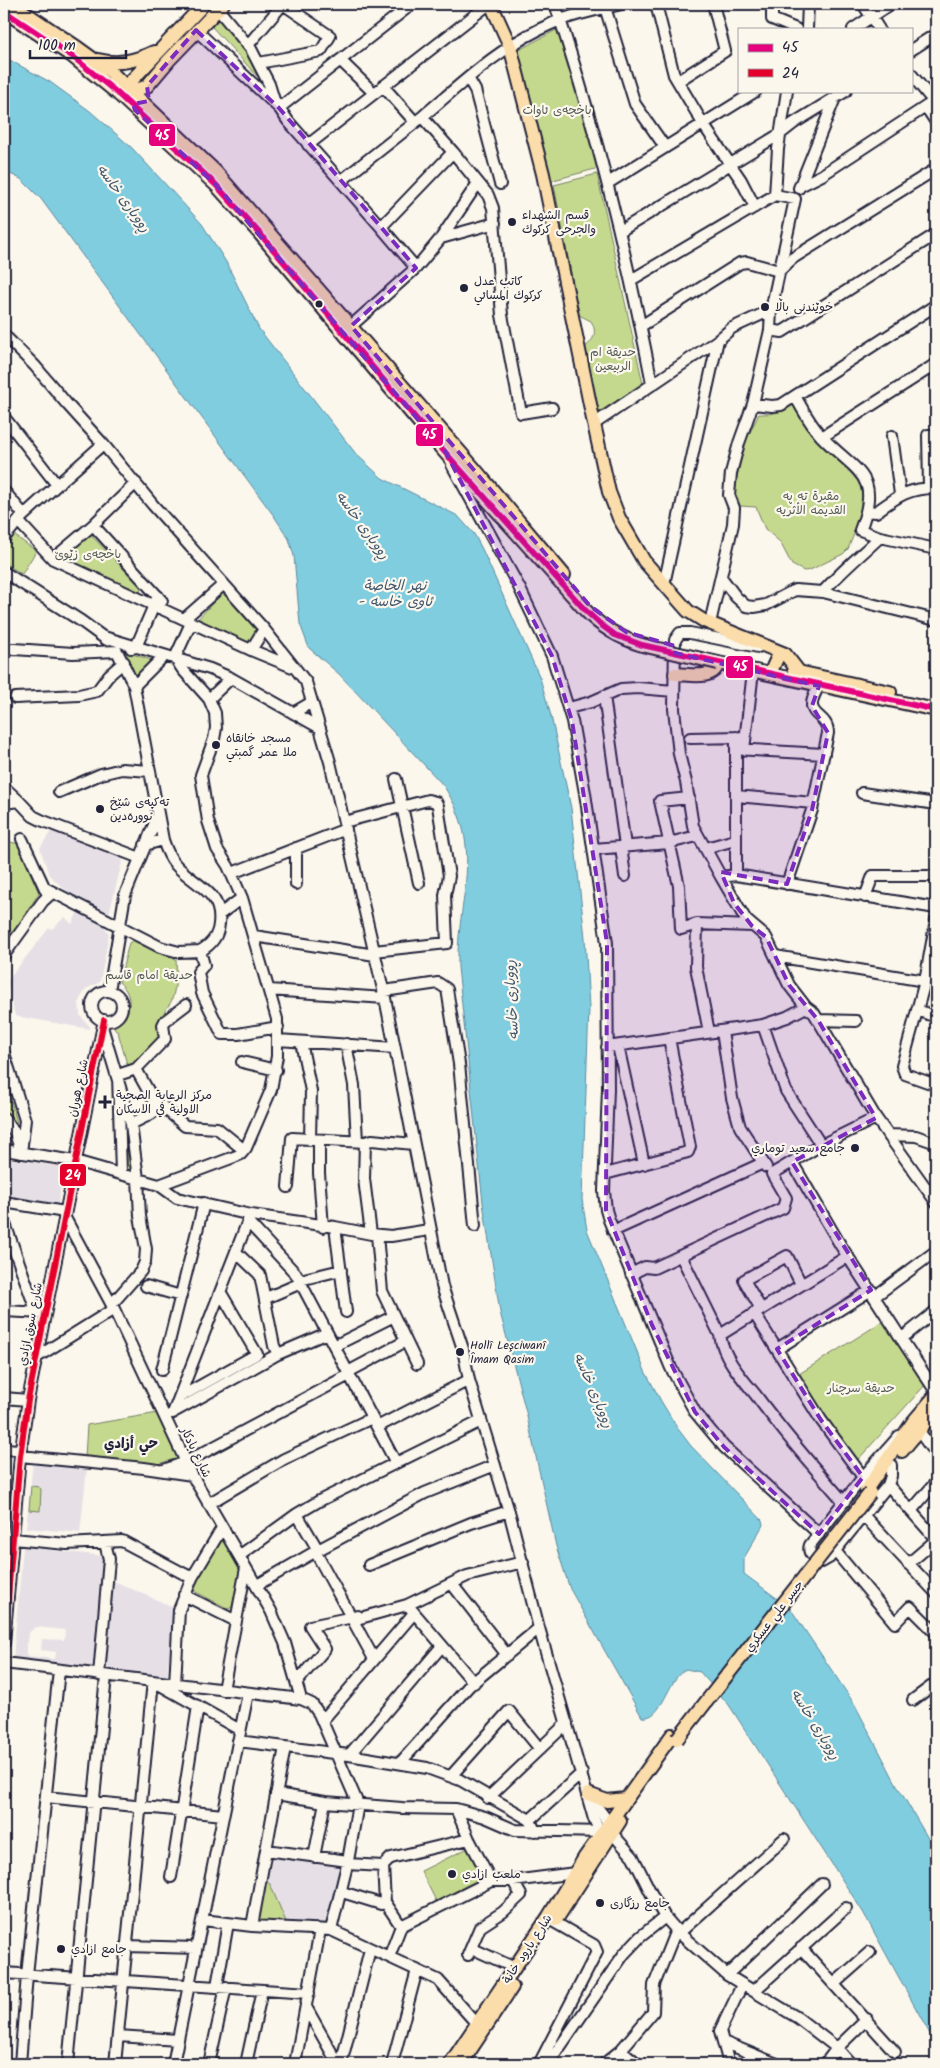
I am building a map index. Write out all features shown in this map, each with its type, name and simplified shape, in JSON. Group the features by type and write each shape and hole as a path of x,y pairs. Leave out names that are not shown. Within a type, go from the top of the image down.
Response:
{"main road":[{"path":"12,4 93,58 216,185 529,549 592,618 615,635 643,642 718,659 773,666 936,701"},
{"path":"490,4 510,46 543,174 609,492 619,518 637,551 688,611 717,630 782,653 799,672"},
{"path":"129,95 160,49 202,5"},
{"path":"129,95 147,86 220,6"},
{"path":"4,10 129,95 192,148 250,210 351,326 590,606 617,628 643,642"},
{"path":"178,31 192,35"},
{"path":"93,58 114,63 124,62 141,58 160,49"},
{"path":"147,86 150,101 179,129 192,148"},
{"path":"773,666 782,653"},
{"path":"675,674 708,674 715,670 718,659"},
{"path":"718,659 752,671 936,710"},
{"path":"868,1491 891,1465 936,1394"},
{"path":"868,1491 912,1432 936,1410"},
{"name":"جسر علي عسكري","path":"674,1737 868,1491"},
{"path":"607,1833 626,1800 674,1737"},
{"path":"607,1833 674,1737"},
{"path":"589,1795 607,1801 626,1800"},
{"name":"شارع بارود خانة","path":"461,2064 554,1922 589,1860 607,1833"},
{"name":"شارع بارود خانة","path":"450,2064 575,1873 589,1860"}],"street":[{"path":"248,45 283,4 330,36 321,51"},
{"path":"308,145 490,4"},
{"path":"555,4 608,182 631,280 652,383"},
{"path":"342,181 510,46 530,34 561,21 605,6 621,4"},
{"path":"656,4 674,75 755,207"},
{"path":"678,82 726,52 713,4"},
{"path":"772,4 772,19 794,28"},
{"path":"807,28 808,4"},
{"path":"863,4 878,28"},
{"path":"854,28 891,4"},
{"path":"279,108 408,5"},
{"path":"220,6 259,63 279,108"},
{"path":"605,6 635,104 665,147"},
{"path":"912,49 936,34"},
{"path":"192,35 279,108 308,145 342,181 416,268"},
{"path":"259,63 321,51 374,93"},
{"path":"912,75 932,103 936,122"},
{"path":"468,78 475,90 500,184"},
{"path":"383,86 453,152 490,201 495,224 502,315 521,413 552,408"},
{"path":"608,182 754,92"},
{"path":"775,195 780,134 787,92"},
{"path":"620,231 780,134 794,123 844,92"},
{"path":"835,98 795,199 771,310 770,330 753,404 739,444 732,473 729,495 734,516 716,599 717,630 678,635 675,642 674,709 676,743 689,798 693,826 734,902 752,926 766,938 789,986 818,1020 876,1118 936,1202"},
{"path":"800,186 822,175 932,103"},
{"path":"382,227 453,152"},
{"path":"780,271 793,258 936,169"},
{"path":"351,326 416,268 441,238 478,183"},
{"path":"631,280 775,195 795,199"},
{"path":"441,238 495,224"},
{"path":"770,330 782,332 934,239"},
{"path":"641,326 740,263 747,262 780,271"},
{"path":"753,404 781,405 936,305"},
{"path":"594,424 718,340 732,328 771,310"},
{"path":"4,335 35,366 104,444 153,506 264,629 306,682 345,825 384,995 429,1230 442,1286 463,1349 469,1380 509,1511 539,1628 589,1795 594,1820 638,1864 665,1916 678,1932 728,1975 782,2007 837,2048 851,2064"},
{"path":"664,584 718,340"},
{"path":"822,437 936,364"},
{"path":"795,396 822,437 865,477 869,490 868,511 860,530 880,537 936,549"},
{"path":"4,417 57,484"},
{"path":"868,511 876,512 900,494 933,488 928,435 936,435"},
{"path":"892,436 900,494"},
{"path":"4,538 21,518 57,484 104,444"},
{"path":"445,451 519,587 552,656 569,708 585,793 608,943 612,1046 608,1089 605,1174 606,1210 613,1231 671,1368 698,1416 724,1447 819,1534"},
{"path":"53,558 93,525 136,483"},
{"path":"4,491 21,518 53,558 156,600 183,619 297,669"},
{"path":"93,525 156,600"},
{"path":"823,592 833,580 880,537"},
{"path":"4,572 104,637 124,662 134,686 166,850 174,862 214,898 219,906 220,914 217,936 200,951 189,952 166,949 49,892 22,839"},
{"path":"721,577 735,596 746,606 766,605 795,590 823,592 936,620"},
{"path":"159,1185 234,1157 244,1150 269,1095 276,1070 278,1027 269,990 242,898 232,874 217,848 210,829 201,779 202,768 213,743 216,728 214,713 209,699 183,670 175,658 183,619 224,584"},
{"path":"716,599 726,593 735,596"},
{"path":"136,647 156,600"},
{"path":"250,650 264,629"},
{"path":"104,637 175,658 231,678 320,728"},
{"path":"4,650 72,653 117,651 136,647"},
{"path":"134,686 164,656"},
{"path":"15,698 79,695 97,691 109,675 124,662"},
{"path":"736,875 736,796 741,737 752,671"},
{"path":"209,699 231,678"},
{"path":"787,884 813,803 824,754 828,729 815,713 812,703 819,686"},
{"path":"569,708 629,688 674,691"},
{"path":"604,696 625,876"},
{"path":"293,713 312,702"},
{"path":"690,738 741,737"},
{"path":"740,750 824,754"},
{"path":"59,792 101,774 122,769 150,771"},
{"path":"396,779 419,883"},
{"path":"4,786 33,816 140,858"},
{"path":"862,793 936,804"},
{"path":"736,796 813,803"},
{"path":"689,798 660,801 679,886 681,929 697,924 752,926"},
{"path":"232,874 296,848 345,825 403,805 432,800 438,806 449,876 444,895 447,943 374,953 254,936"},
{"path":"4,803 18,801"},
{"path":"109,991 125,895 158,814"},
{"path":"594,849 669,843 697,836"},
{"path":"146,845 163,840"},
{"path":"706,848 735,840"},
{"path":"296,848 296,884"},
{"path":"721,877 736,875 936,908"},
{"path":"865,897 872,876 936,876"},
{"path":"4,955 49,892"},
{"path":"220,914 242,898"},
{"path":"936,920 932,957 902,1066 905,1074 936,1085"},
{"path":"697,924 696,968 709,1032"},
{"path":"200,951 204,965 198,972 202,993 222,1034 238,1034 278,1027"},
{"path":"775,956 925,981"},
{"path":"269,990 384,995 438,983 447,989 459,1064 475,1226"},
{"path":"37,1357 113,1307 139,1274 146,1258 131,1124 104,1024 94,1013 93,1001 98,994 109,991 119,997 121,1009 114,1018 104,1024"},
{"path":"118,1075 136,1069 165,1038 163,1025 165,1021 186,1005"},
{"path":"612,1046 763,1025 787,1017 806,1007"},
{"path":"917,1010 936,1017"},
{"path":"818,1020 856,1021"},
{"name":"شارع هوران","path":"75,1161 104,1024"},
{"path":"763,1025 786,1091 821,1145"},
{"path":"631,1274 645,1267 654,1268 784,1208 786,1198 740,1127 732,1098 722,1031"},
{"path":"605,1174 688,1152 690,1147 669,1038"},
{"path":"278,1040 395,1048"},
{"path":"302,1042 311,1091 323,1227"},
{"path":"346,1044 354,1086 364,1179 382,1290 417,1364"},
{"path":"612,1046 644,1164"},
{"path":"4,1053 25,1120 21,1153"},
{"path":"242,1062 276,1070"},
{"path":"136,1069 160,1108 185,1126 219,1130 244,1150"},
{"path":"118,1075 121,1173"},
{"path":"131,1124 160,1108"},
{"path":"4,1118 15,1133 21,1153"},
{"path":"772,1174 821,1145 876,1118"},
{"path":"889,1135 916,1136 936,1143"},
{"path":"288,1187 292,1138 372,1140 413,1144"},
{"path":"4,1150 75,1161 121,1173 159,1185 174,1196 249,1218 335,1227 374,1235 391,1236 429,1230"},
{"name":"شارع سوق ازادي","path":"4,1643 8,1550 13,1540 28,1400 37,1357 41,1313 75,1161"},
{"path":"792,1162 848,1256 936,1394"},
{"path":"613,1231 763,1163"},
{"path":"4,1202 64,1214"},
{"path":"162,1370 204,1204"},
{"name":"شارع بادكار","path":"64,1214 169,1415 192,1475 257,1585 280,1632 301,1699"},
{"path":"169,1415 180,1397 249,1218"},
{"path":"249,1218 290,1266 300,1281 396,1463"},
{"path":"4,1221 41,1313 4,1311"},
{"path":"335,1227 346,1312"},
{"path":"777,1349 872,1294 936,1251"},
{"path":"236,1252 260,1275 276,1350"},
{"path":"681,1256 720,1335 722,1346 739,1374 792,1442 844,1502"},
{"path":"801,1284 787,1256 744,1280 777,1349 821,1420 863,1477"},
{"path":"720,1335 848,1256"},
{"path":"266,1298 300,1281 341,1270"},
{"path":"146,1286 181,1296"},
{"path":"221,1293 257,1354"},
{"path":"901,1339 936,1311"},
{"path":"334,1346 394,1316"},
{"path":"180,1397 257,1354 276,1350 327,1333"},
{"path":"164,1470 186,1462 348,1374 406,1340"},
{"path":"169,1415 276,1350"},
{"path":"208,1504 284,1459 375,1423 469,1380"},
{"path":"4,1398 28,1400"},
{"path":"239,1556 297,1514 319,1501 482,1421"},
{"path":"891,1465 891,1476 888,1486 835,1552 825,1561 819,1561 810,1554 810,1545 894,1439 912,1432 936,1455"},
{"path":"4,1449 21,1453 192,1475"},
{"path":"257,1585 425,1493 495,1465"},
{"path":"911,1511 936,1482"},
{"path":"888,1486 936,1540 908,1564"},
{"path":"369,1565 471,1522 509,1511"},
{"path":"297,1514 374,1659"},
{"path":"864,1516 936,1593"},
{"path":"175,1684 179,1610 192,1578 222,1528"},
{"path":"13,1540 67,1544 122,1541 192,1578"},
{"path":"68,2064 93,1802 109,1559 105,1543"},
{"path":"835,1552 895,1623 910,1607 936,1633"},
{"path":"297,1682 325,1649 310,1626 410,1609 468,1576 523,1562"},
{"path":"223,1690 246,1568"},
{"path":"452,1584 507,1655"},
{"path":"184,1594 236,1621"},
{"path":"410,1609 474,1683"},
{"path":"322,1721 374,1659 410,1609"},
{"path":"400,1763 469,1686 539,1628"},
{"path":"349,1755 442,1646"},
{"path":"4,1663 301,1699 312,1704 318,1711 358,1804 342,1892 331,1930"},
{"path":"20,2064 27,1974 58,1670"},
{"path":"153,1681 240,1730"},
{"path":"115,2064 153,1681"},
{"path":"913,1700 936,1683"},
{"path":"173,2064 248,1693"},
{"path":"171,1877 198,1706"},
{"path":"450,1776 509,1711 540,1749"},
{"path":"488,1798 567,1723"},
{"path":"238,1741 349,1755 427,1768 450,1776 530,1820 534,1831"},
{"path":"252,1926 285,1747"},
{"path":"530,1820 582,1773"},
{"path":"276,1794 325,1802 402,1808 456,1809 477,1814 515,1830 607,1833"},
{"path":"46,1797 223,1815"},
{"path":"314,1857 325,1802"},
{"path":"456,1809 490,1881"},
{"path":"401,1926 384,1902 383,1866 391,1858 469,1839"},
{"path":"604,2064 621,2050 653,2012 654,1985 678,1932 784,1839"},
{"path":"266,1850 383,1866"},
{"path":"389,1957 401,1926 490,1881 513,1881 575,1873"},
{"path":"513,1881 521,1895 503,1912 480,1926 470,1951 514,1968"},
{"path":"728,1975 822,1884"},
{"path":"342,1892 381,1904 384,1902"},
{"path":"754,1991 846,1908"},
{"path":"539,2063 553,2057 628,1948 665,1916"},
{"path":"203,1920 252,1926 331,1930 438,1980 477,2024"},
{"path":"539,2063 596,1952 594,1945 554,1922"},
{"path":"209,2064 221,1987 228,1923"},
{"path":"295,2064 320,1930"},
{"path":"127,1946 196,1948"},
{"path":"801,1948 896,2052"},
{"path":"340,2064 370,1949"},
{"path":"835,1984 870,1952"},
{"path":"392,2064 417,1970"},
{"path":"4,1973 309,1992"},
{"path":"729,2064 720,2031 742,1985"},
{"path":"246,2064 262,1990"},
{"path":"306,2007 340,2064"},
{"path":"825,2064 837,2048 867,2019"},
{"path":"118,2036 178,2040"},
{"path":"723,2042 777,2064"},
{"path":"621,2050 638,2064"}],"highlighted area":[{"path":"196,30 279,108 416,268 351,326 590,606 626,632 675,646 675,653 819,686 812,706 828,733 812,810 787,884 721,872 734,903 752,926 766,937 789,985 818,1020 876,1118 792,1162 871,1290 777,1349 821,1420 863,1477 819,1534 724,1447 695,1412 652,1325 606,1210 607,943 572,721 552,656 445,451 216,185 135,110 133,104 149,101 147,86"}],"shaded area":[{"path":"53,828 124,854 109,914 71,895 49,875 40,848"},
{"path":"79,910 103,924 109,934 100,982 86,989 79,1001 80,1015 90,1029 15,1016 7,981 49,928 52,929 65,917 72,924"},
{"path":"10,1159 65,1167 57,1208 4,1198"},
{"path":"33,1462 87,1468 80,1533 26,1528"},
{"path":"23,1547 104,1556 94,1667 13,1659","holes":["35,1627 65,1630 64,1640 42,1639 41,1650 56,1652 55,1659 26,1654 28,1634"]},
{"path":"114,1581 175,1608 167,1677 106,1669"},
{"path":"269,1855 343,1866 331,1928 257,1922"}],"green space":[{"path":"219,19 247,53 258,77 212,27"},
{"name":"باخچەی ئاوات","path":"560,28 599,168 550,181 515,52"},
{"name":"حديقة ام الربيعين","path":"597,174 643,384 599,412 585,347 593,338 594,328 591,321 579,315 554,185"},
{"name":"مقبرة ته په القديمه الأثريه","path":"793,405 822,445 861,483 863,492 863,508 848,549 843,554 804,571 792,565 780,542 765,529 756,507 740,506 733,494 745,442 759,414 769,414 785,410"},
{"name":"باخچەی زێوێ","path":"88,532 141,587 140,594 64,560 65,554"},
{"path":"14,535 36,551 22,574 4,563 4,547"},
{"path":"223,592 257,631 250,644 196,621"},
{"path":"126,652 152,660 135,676"},
{"path":"4,840 18,844 39,893 4,947"},
{"name":"حديقة امام قاسم","path":"134,939 176,960 176,982 172,1001 164,1012 166,1025 151,1057 130,1066 127,1064 118,1032 114,1026 128,1012 129,999 124,987 119,982 129,943"},
{"path":"4,1078 17,1122 4,1128"},
{"path":"121,1097 129,1131 133,1172 124,1169"},
{"name":"حديقة سرچنار","path":"885,1320 926,1384 855,1463 799,1374"},
{"path":"158,1413 178,1458 158,1464 85,1457 87,1425"},
{"path":"31,1486 41,1489 40,1511 29,1510"},
{"path":"219,1537 223,1537 242,1565 232,1607 229,1609 192,1590 192,1583"},
{"name":"ملعب ازادي","path":"468,1848 482,1878 436,1901 421,1871"},
{"path":"265,1880 270,1884 287,1924 257,1922"}],"water":[{"name":"نهر الخاصة - ئاوی خاسە","path":"4,57 50,82 90,111 132,148 202,224 226,262 259,329 356,454 382,478 458,516 474,534 482,549 540,678 551,716 571,808 585,938 589,1008 582,1199 587,1230 645,1371 661,1401 691,1446 762,1520 763,1525 744,1558 744,1574 790,1608 855,1705 899,1789 936,1852 936,2045 863,1912 729,1705 700,1672 686,1669 674,1680 655,1712 649,1716 642,1717 570,1589 556,1546 526,1412 500,1312 483,1203 458,967 467,853 464,831 456,809 443,785 339,674 309,648 300,624 294,556 289,539 41,199 21,179 4,171"}],"transit line":[{"name":"45","path":"4,11 72,56 116,92 216,185 261,235 434,440 586,611 600,624 615,635 642,645 936,710"},
{"name":"24","path":"4,1643 20,1456 28,1400 104,1020"}],"place":[{"name":"قسم الشهداء والجرحى كركوك","path":"512,222"},
{"name":"كاتب عدل كركوك المسائي","path":"464,288"},
{"name":"خوێندنی باڵا","path":"765,307"},
{"name":"مسجد خانقاه ملا عمر گمبتي","path":"216,745"},
{"name":"تەکیەی شێخ نوورەدین","path":"100,809"},
{"name":"مركز الرعاية الصحية الاولية في الاسكان","path":"105,1102"},
{"name":"جامع سعيد توماري","path":"855,1148"},
{"name":"Hollî Leşciwanî Îmam Qasim","path":"460,1352"},
{"name":"ملعب ازادي","path":"452,1874"},
{"name":"جامع رزگاری","path":"600,1903"},
{"name":"جامع ازادي","path":"61,1949"}],"district":[{"name":"حي أزادي","path":"131,1443"}],"water label":[{"name":"ڕووباری خاسە","path":"124,198"},
{"name":"ڕووباری خاسە","path":"363,525"},
{"name":"ڕووباری خاسە","path":"511,1000"},
{"name":"ڕووباری خاسە","path":"594,1390"},
{"name":"ڕووباری خاسە","path":"816,1724"}]}
